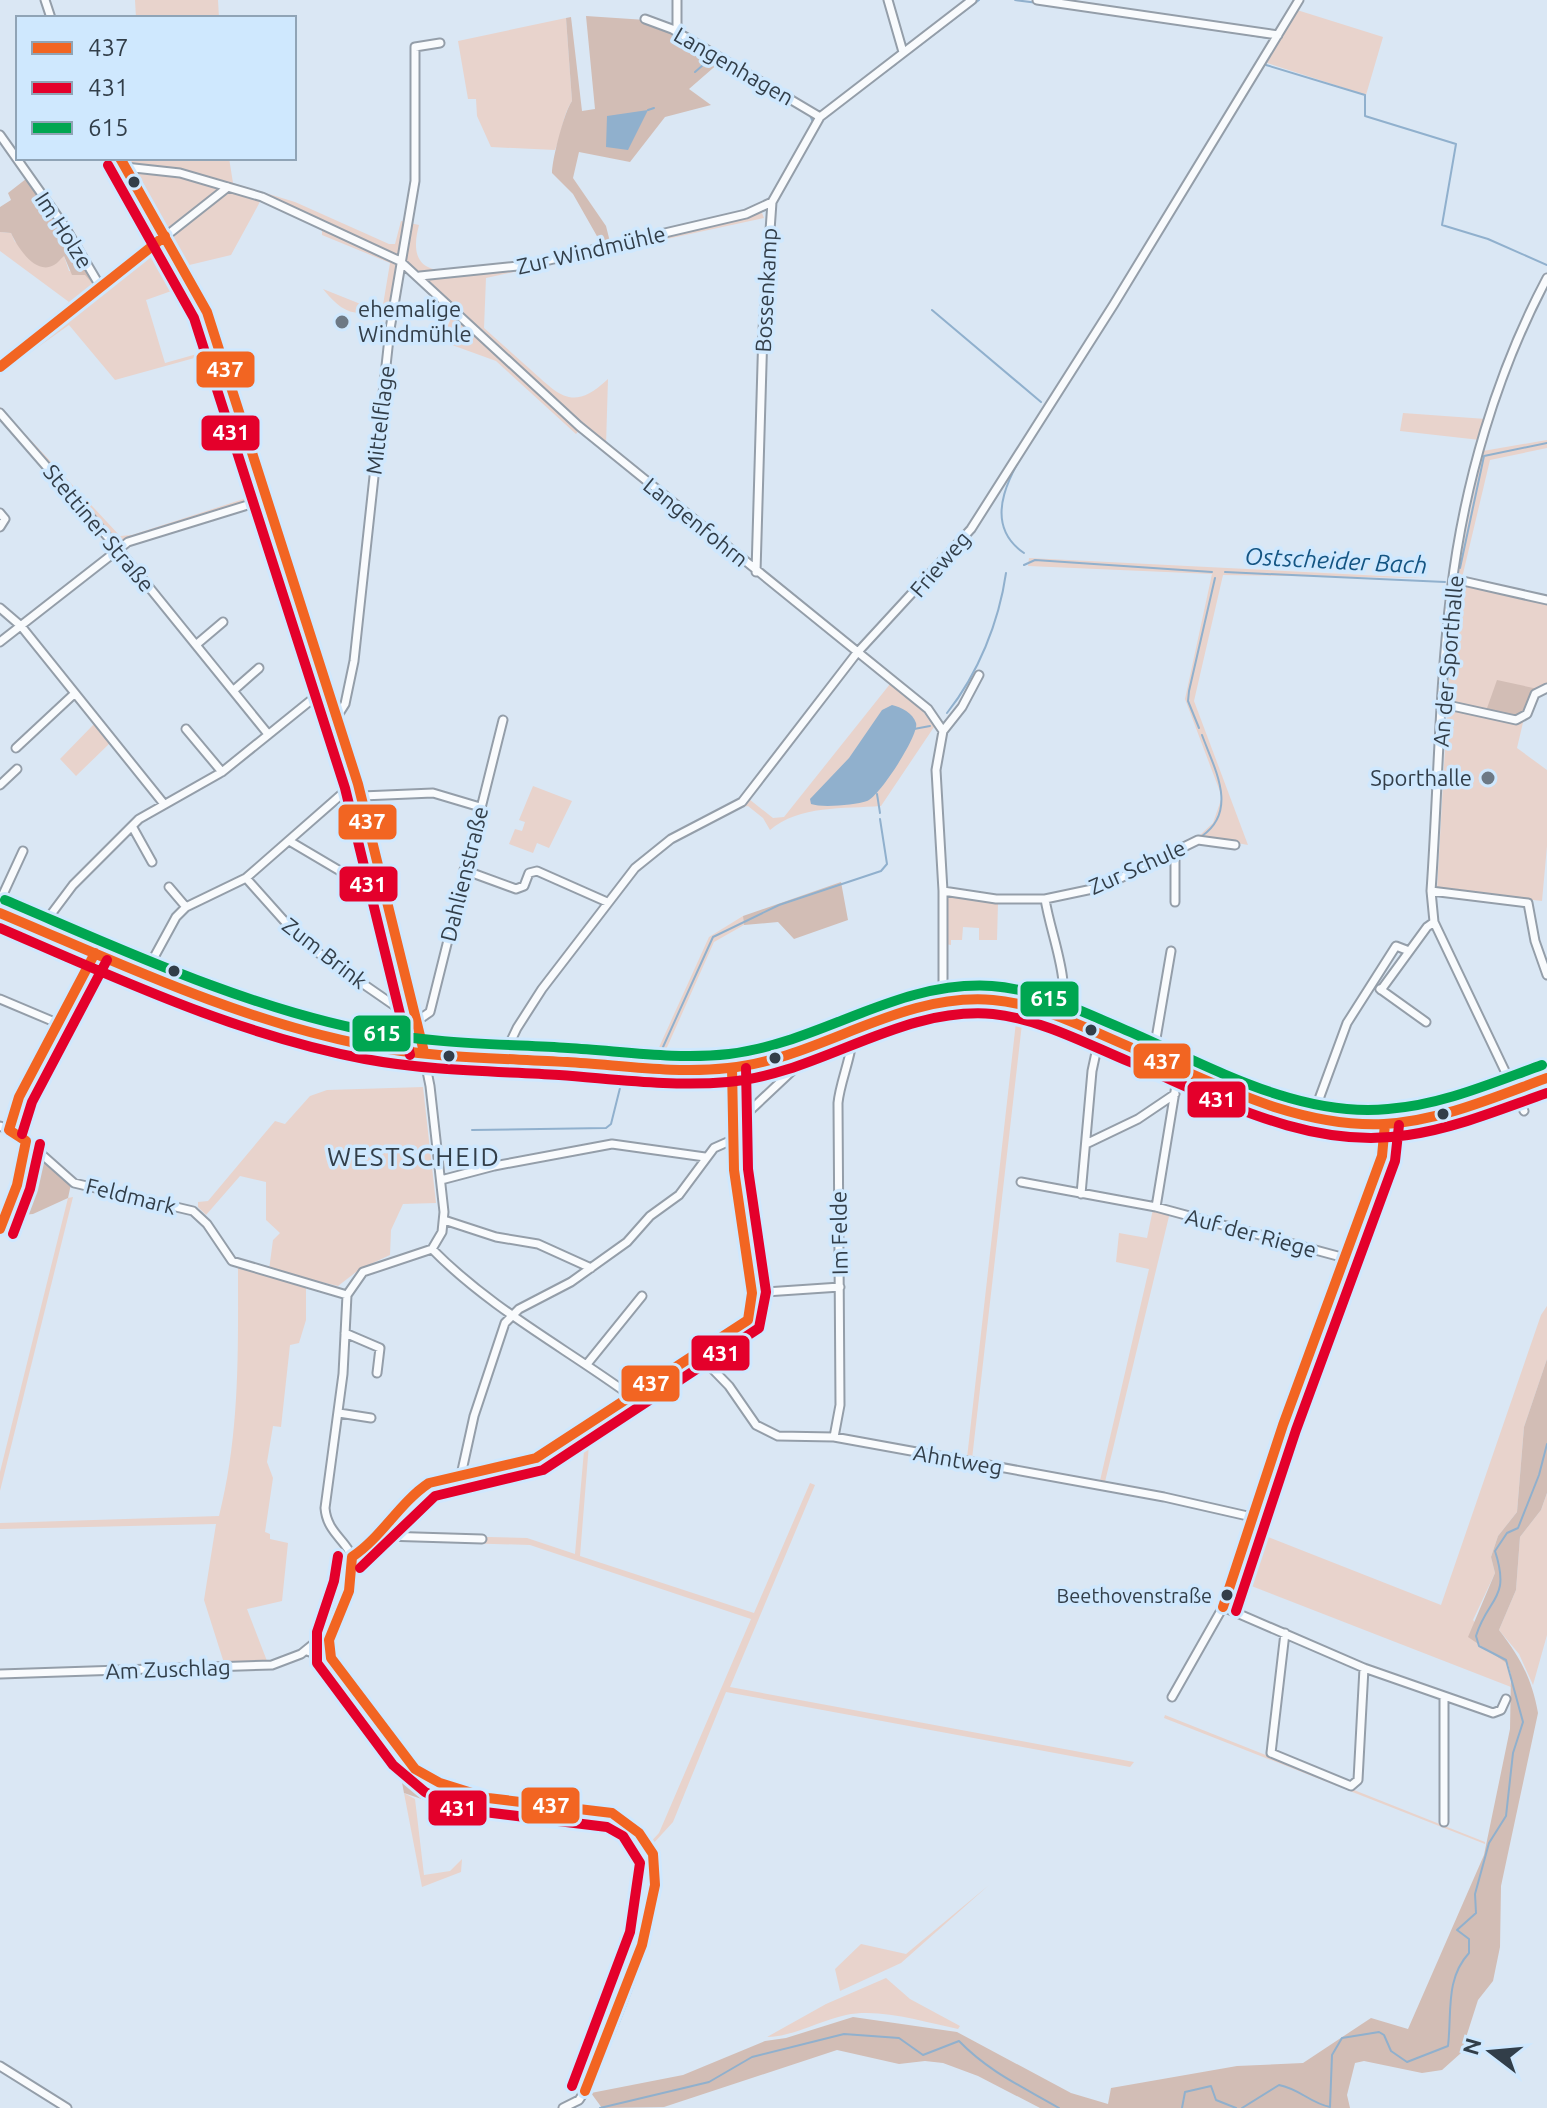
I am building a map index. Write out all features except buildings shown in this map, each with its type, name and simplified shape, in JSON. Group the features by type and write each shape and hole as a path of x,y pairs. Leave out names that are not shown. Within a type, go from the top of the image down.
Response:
{"main road":[{"path":"0,913 146,972 329,1036 376,1047 667,1068 732,1068 795,1054 904,1010 943,1000 1009,1003 1100,1034 1312,1118 1353,1124 1385,1124 1440,1114 1547,1078"}],"street":[{"path":"677,0 677,33"},
{"path":"888,0 903,52"},
{"name":"Bossenkamp","path":"756,572 772,202 820,117 972,0"},
{"path":"1037,0 1278,35"},
{"name":"Frieweg","path":"508,1058 508,1047 517,1028 607,902 647,856 742,802 856,654 918,591 992,500 1299,0"},
{"name":"Langenhagen","path":"645,19 677,33 820,117"},
{"name":"Mittelflage","path":"335,720 345,704 354,661 400,261 415,181 415,47 440,43"},
{"name":"Im Holze","path":"0,135 16,158"},
{"name":"Im Holze","path":"18,160 65,227 100,286"},
{"path":"121,160 201,298 326,693 362,796 424,1052 444,1220 439,1240 432,1249 363,1272 347,1295 339,1413 326,1520 352,1557"},
{"name":"Langenfohrn","path":"125,167 156,169 262,197 400,261 579,426 856,654 928,709 943,731"},
{"path":"0,367 228,187"},
{"name":"Zur Windmühle","path":"419,276 528,265 760,209 772,202"},
{"path":"760,209 769,217"},
{"name":"An der Sporthalle","path":"1524,1111 1434,922 1431,891 1454,579 1486,424 1516,337 1547,278"},
{"name":"Stettiner Straße","path":"0,413 119,550 268,734"},
{"path":"0,642 128,542 267,499"},
{"path":"0,513 5,519 0,527"},
{"path":"1454,579 1547,600"},
{"path":"0,608 21,626 164,804"},
{"path":"197,644 223,622"},
{"path":"234,690 259,668"},
{"path":"943,1000 943,891 936,770 943,731 962,707 979,675"},
{"path":"1443,704 1516,720 1527,714 1535,694 1547,688"},
{"path":"43,931 49,917 73,885 132,826 164,804 222,772 268,734 326,693"},
{"path":"16,748 74,694"},
{"name":"Dahlienstraße","path":"416,1017 430,1012 503,720"},
{"path":"186,729 222,772"},
{"path":"0,785 17,769"},
{"path":"146,972 168,930 186,907 246,878 291,842 351,786 358,784"},
{"path":"362,796 433,793 480,807"},
{"path":"132,826 152,862"},
{"name":"Zur Schule","path":"943,891 996,899 1045,899 1102,887 1175,850 1207,839 1235,845"},
{"path":"291,842 379,894 386,894"},
{"path":"1175,850 1175,902"},
{"path":"0,901 23,851"},
{"path":"464,870 516,889 524,886 529,873 537,871 607,902"},
{"name":"Zum Brink","path":"246,878 298,938 395,1006 416,1017"},
{"path":"169,887 186,907"},
{"path":"1431,891 1528,903 1535,941 1547,975"},
{"path":"1045,899 1062,982 1064,1005 1060,1019"},
{"path":"1381,990 1434,922"},
{"path":"1312,1118 1347,1023 1396,946 1409,951"},
{"path":"1153,1056 1171,951"},
{"path":"9,1130 19,1097 95,953"},
{"path":"1371,983 1426,1022"},
{"path":"0,999 57,1023"},
{"name":"Im Felde","path":"834,1437 840,1405 838,1103 840,1078 853,1047 851,1032"},
{"path":"1081,1194 1088,1143 1085,1136 1100,1034"},
{"path":"732,1121 741,1119 792,1071 795,1054"},
{"name":"Auf der Riege","path":"1156,1207 1179,1067"},
{"path":"563,2108 579,2100 619,2010 644,1936 655,1860 633,1826 604,1811 465,1796 433,1781 403,1755 330,1659 328,1637 347,1595 352,1557 380,1533 417,1491 429,1483 536,1458 748,1320 752,1293 743,1246 732,1140 732,1068"},
{"path":"1088,1143 1138,1119 1175,1094"},
{"path":"1172,1697 1223,1607 1252,1517 1382,1156 1385,1124"},
{"name":"Feldmark","path":"0,1126 26,1141 74,1183 193,1211 207,1224 232,1261 347,1295"},
{"path":"461,1475 486,1375 505,1323 627,1242 650,1216 679,1195 705,1157 722,1143 732,1140"},
{"path":"0,1229 17,1185 26,1141"},
{"path":"441,1180 494,1166 612,1144 705,1157"},
{"name":"Auf der Riege","path":"1021,1182 1156,1207 1345,1258"},
{"path":"444,1220 496,1237 538,1244 591,1268"},
{"path":"432,1249 462,1280 511,1317 587,1364 631,1396"},
{"path":"752,1293 840,1287"},
{"path":"587,1364 642,1296"},
{"path":"345,1333 380,1348 377,1373"},
{"name":"Ahntweg","path":"697,1353 729,1386 756,1425 767,1432 792,1438 834,1437 1164,1497 1252,1517"},
{"path":"339,1413 371,1418"},
{"path":"380,1533 384,1536 482,1539"},
{"path":"1223,1607 1364,1668 1493,1713 1501,1710 1506,1699"},
{"path":"1285,1633 1271,1753 1351,1786 1356,1785 1364,1668"},
{"name":"Am Zuschlag","path":"0,1674 272,1665 307,1651 322,1637 328,1637"},
{"path":"307,1651 330,1659"},
{"path":"1444,1697 1444,1822"},
{"path":"0,2066 67,2108"},
{"path":"579,2100 584,2108"}],"shaded area":[{"path":"135,0 218,0 219,16 136,16"},
{"path":"1297,10 1383,37 1366,95 1267,63"},
{"path":"586,16 646,20 720,62 689,89 711,105 665,117 630,162 579,152 573,178 606,226 610,242 602,245 573,194 552,173 559,136 572,101 566,18 571,17 582,111 595,109"},
{"path":"566,18 572,101 555,150 491,147 477,116 476,99 468,99 458,41"},
{"path":"117,160 229,160 233,183 295,202 389,244 395,244 401,221 419,225 416,243 420,260 430,268 448,271 540,259 655,231 655,238 762,213 764,218 486,278 484,328 550,387 567,397 576,398 596,389 608,379 606,445 582,427 576,434 496,361 441,341 453,314 398,264 390,311 360,313 339,305 323,289 378,311 383,305 390,263 322,235 322,230 261,200 231,255 181,267 177,289 146,300 165,363 222,347 269,496 126,541 113,551 0,419 0,407 120,536 132,535 259,494 216,352 115,380 69,325 0,374 0,361 69,302 0,251 0,232 11,233 15,242 64,256 69,271 95,274 101,282 161,233"},
{"path":"31,175 95,274 93,284 85,275 72,275 64,256 47,267 34,263 22,252 11,233 0,232 0,207 11,200 8,193"},
{"path":"1403,413 1486,419 1480,440 1400,431"},
{"path":"1547,440 1547,448 1490,460 1462,578 1457,575 1483,451"},
{"path":"1029,558 1422,578 1223,575 1194,701 1248,845 1199,836 1213,823 1222,797 1185,699 1212,574 1028,566"},
{"path":"1460,583 1547,602 1547,687 1525,714 1517,748 1547,770 1547,846 1542,901 1437,890 1454,589"},
{"path":"1497,680 1538,689 1525,714 1515,718 1486,711"},
{"path":"890,684 919,706 934,727 881,806 808,812 770,830 763,818 748,806 742,807 749,799 773,818 784,817"},
{"path":"94,724 110,743 76,776 60,759"},
{"path":"533,786 572,801 549,848 537,843 533,853 509,844 515,829 522,831 525,822 519,820"},
{"path":"841,882 848,920 794,939 778,922 744,925 743,916"},
{"path":"951,896 998,903 997,940 979,940 979,928 963,927 962,940 951,940 951,945 945,944 947,899"},
{"path":"743,916 744,925 714,942 664,1054 656,1054 709,937"},
{"path":"1017,1013 1023,1015 972,1459 967,1458"},
{"path":"423,1087 436,1203 403,1204 391,1230 390,1255 360,1269 338,1286 269,1270 273,1240 280,1233 266,1220 266,1182 240,1176 206,1215 198,1207 198,1202 208,1201 275,1121 285,1124 310,1096 327,1090"},
{"path":"32,1152 71,1184 68,1198 33,1214 12,1216"},
{"path":"73,1197 0,1491 0,1472 68,1198"},
{"path":"1154,1204 1171,1208 1104,1486 1099,1485 1149,1269 1116,1262 1119,1233 1147,1238"},
{"path":"238,1267 306,1288 306,1320 299,1343 290,1345 281,1427 273,1426 267,1462 273,1478 265,1532 270,1534 270,1539 288,1543 282,1601 247,1609 267,1661 224,1663 204,1600 216,1524 0,1529 0,1523 219,1516 234,1423 238,1361"},
{"path":"1547,1306 1547,1359 1524,1427 1517,1512 1498,1536 1491,1557 1495,1573 1473,1620 1508,1664 1511,1687 1236,1580 1253,1531 1441,1605 1541,1315"},
{"path":"1547,1359 1547,1493 1541,1510 1520,1537 1516,1590 1499,1630 1524,1669 1538,1713 1501,1886 1500,1947 1493,1981 1478,2000 1461,2053 1442,2070 1422,2073 1364,2061 1355,2063 1347,2095 1350,2108 1040,2108 978,2076 943,2063 925,2061 899,2064 837,2050 664,2107 602,2108 591,2093 683,2075 765,2041 786,2038 853,2017 957,2032 1071,2093 1108,2104 1111,2088 1237,2066 1303,2063 1371,2018 1408,2029 1484,1855 1510,1729 1511,1675 1508,1664 1468,1637 1495,1573 1491,1557 1498,1536 1517,1512 1524,1427"},
{"path":"603,1419 589,1444 580,1556 754,1613 810,1483 815,1485 730,1687 1134,1762 1130,1767 726,1692 673,1822 652,1845 658,1860 659,1878 654,1919 631,1995 619,1998 638,1944 648,1903 649,1864 645,1848 659,1833 751,1619 530,1545 396,1541 398,1535 527,1538 575,1554 585,1439 531,1471 531,1465"},
{"path":"1547,1493 1547,1635 1533,1685 1519,1654 1499,1630 1516,1590 1520,1537 1541,1510"},
{"path":"1165,1715 1485,1842 1485,1844 1164,1718"},
{"path":"407,1765 427,1782 453,1793 448,1808 404,1793 399,1767"},
{"path":"404,1793 415,1799 424,1875 450,1871 462,1859 461,1872 422,1887"},
{"path":"989,1885 901,1963 840,1991 835,1969 861,1944 906,1954"},
{"path":"886,1978 910,1999 960,2026 958,2029 902,2017 859,2013 767,2037 826,2004"}],"water":[{"path":"648,110 628,150 606,147 607,116"},
{"path":"892,705 912,716 916,729 880,789 867,801 830,806 811,804 810,799 849,758 882,710"}],"waterway":[{"path":"911,52 979,0"},
{"path":"1015,0 1038,3"},
{"path":"1100,13 1237,33"},
{"path":"1244,34 1268,38"},
{"path":"695,72 711,58"},
{"path":"885,72 896,64"},
{"path":"1266,65 1365,95 1365,116 1456,144 1442,225 1488,239 1547,265"},
{"path":"648,110 654,108"},
{"path":"809,113 813,122"},
{"path":"932,310 1041,402"},
{"path":"1024,553 1009,538 1002,521 1002,502 1018,463 1051,410"},
{"name":"Ostscheider Bach","path":"1460,568 1484,456 1547,443"},
{"name":"Ostscheider Bach","path":"1024,565 1035,560 1212,572"},
{"name":"Ostscheider Bach","path":"1225,572 1445,582"},
{"name":"Ostscheider Bach","path":"947,713 986,647 1006,573"},
{"path":"1199,728 1188,701 1189,691 1215,578"},
{"name":"Ostscheider Bach","path":"914,729 930,726"},
{"path":"1202,735 1217,775 1221,801 1213,826 1202,836"},
{"name":"Ostscheider Bach","path":"877,794 880,813"},
{"name":"Ostscheider Bach","path":"658,1058 713,937 779,905 881,871 887,864 880,819"},
{"name":"Ostscheider Bach","path":"472,1130 606,1128 611,1124 624,1072"},
{"path":"1242,2108 1279,2085 1330,2107 1332,2055 1342,2038 1379,2032 1384,2035 1391,2051 1407,2062 1448,2046 1453,1985 1461,1963 1469,1953 1469,1939 1457,1930 1476,1913 1475,1894 1489,1843 1506,1816 1513,1753 1523,1722 1506,1660 1479,1646 1476,1636 1499,1589 1495,1551 1507,1533 1518,1528 1539,1475 1547,1444"},
{"path":"600,2108 709,2082 752,2057 844,2034 899,2038 923,2055 959,2041 994,2070 1059,2108"},
{"path":"1182,2108 1185,2092 1211,2086 1216,2100 1236,2108"}],"transit line":[{"name":"437","path":"121,160 207,312 358,784 424,1052"},
{"name":"431","path":"108,165 194,318 345,788 410,1055"},
{"name":"437","path":"0,367 165,236"},
{"name":"615","path":"5,900 229,992 321,1020 418,1039 709,1056 763,1048 924,993 957,987 992,986 1025,991 1058,1002 1285,1097 1353,1110 1428,1103 1542,1065"},
{"name":"437","path":"0,913 134,970 271,1021 365,1045 415,1053 708,1070 762,1062 924,1006 958,1000 993,1000 1029,1006 1063,1018 1254,1100 1318,1118 1351,1123 1384,1124 1426,1118 1467,1107 1547,1078"},
{"name":"431","path":"0,928 179,1004 271,1036 365,1059 413,1066 665,1083 728,1082 795,1067 925,1020 958,1014 993,1014 1028,1021 1063,1033 1231,1106 1300,1129 1335,1136 1371,1138 1426,1132 1547,1093"},
{"name":"437","path":"0,1229 17,1185 26,1141 9,1130 19,1097 95,953"},
{"name":"431","path":"22,1134 32,1102 107,960"},
{"name":"437","path":"585,2091 642,1945 655,1885 653,1854 639,1833 612,1813 488,1798 440,1783 415,1769 331,1658 329,1640 349,1591 352,1557 418,1491 429,1483 536,1458 748,1320 752,1293 734,1170 732,1068"},
{"name":"431","path":"360,1568 435,1496 543,1470 759,1328 766,1292 748,1169 746,1068"},
{"name":"437","path":"1223,1607 1283,1425 1382,1156 1385,1124"},
{"name":"431","path":"1236,1611 1296,1430 1395,1161 1399,1125"},
{"name":"431","path":"13,1234 30,1189 40,1144"},
{"name":"431","path":"338,1556 334,1581 317,1632 317,1663 393,1765 425,1792 460,1809 607,1827 623,1836 640,1863 630,1932 572,2086"}],"place":[{"name":"ehemalige Windmühle","path":"342,322"},
{"name":"Sporthalle","path":"1488,778"},
{"name":"Beethovenstraße","path":"1227,1595"}],"district":[{"name":"WESTSCHEID","path":"414,1157"}]}
